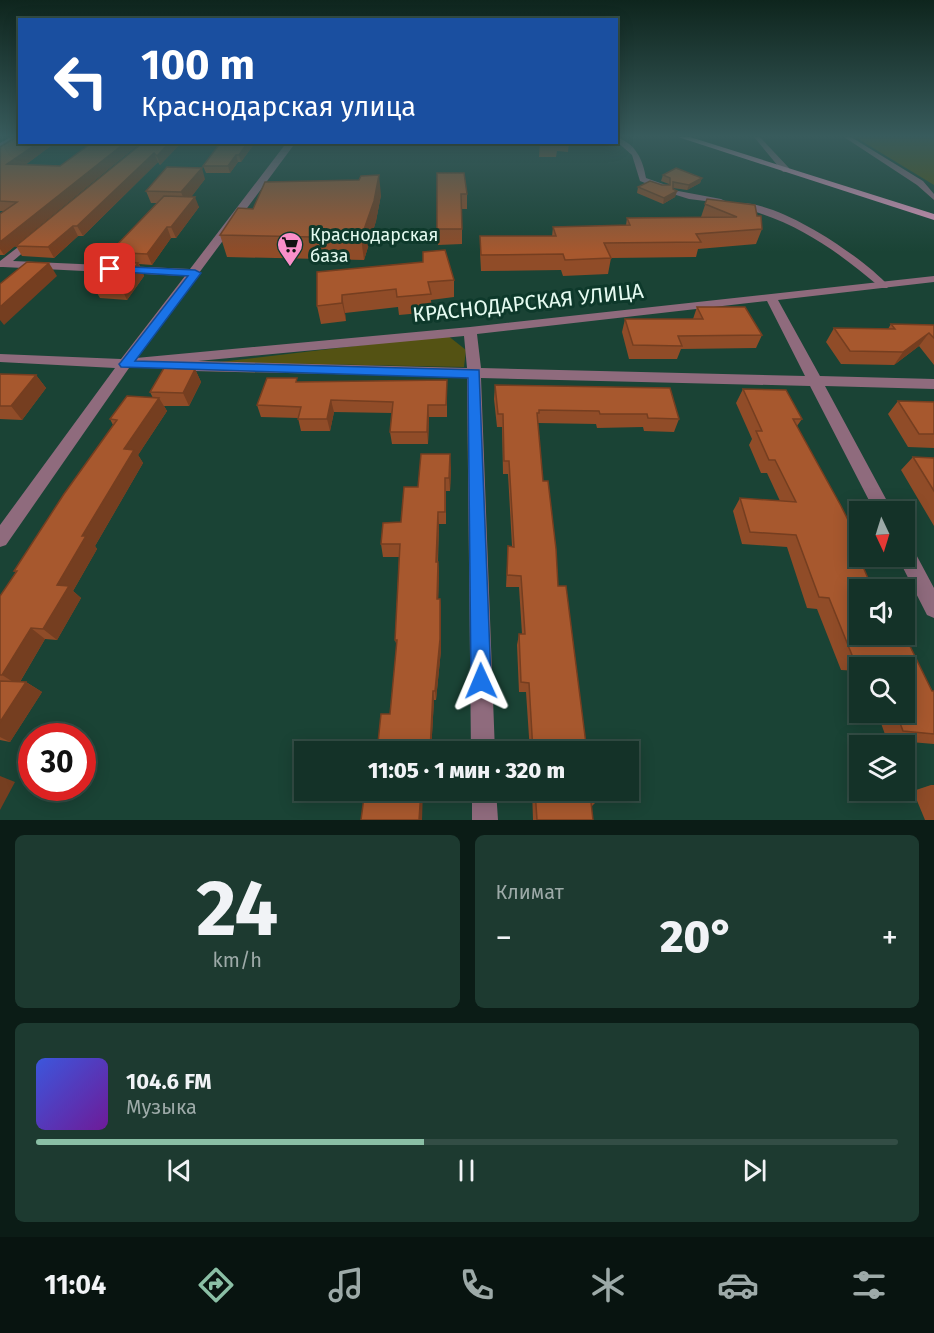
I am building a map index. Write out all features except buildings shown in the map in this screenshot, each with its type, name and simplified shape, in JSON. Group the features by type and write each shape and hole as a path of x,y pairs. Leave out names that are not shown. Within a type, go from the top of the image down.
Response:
{"main road":[{"path":"802,175 934,218"}],"street":[{"path":"0,539 125,364 267,175"},
{"path":"48,226 3,264 195,273"},
{"name":"КРАСНОДАРСКАЯ УЛИЦА","path":"125,364 470,331 934,279"},
{"path":"771,298 816,379 878,501"},
{"path":"470,331 474,373 483,741"},
{"name":"КРАСНОДАРСКАЯ УЛИЦА","path":"0,358 125,364 816,379 934,384"},
{"path":"912,567 934,608"},
{"path":"484,801 485,820"}],"lane":[{"path":"642,175 643,179 664,187"},
{"path":"908,175 920,183 934,198"},
{"path":"676,192 689,197 759,208 790,220 816,232 842,250 884,286"}],"shaded area":[{"path":"918,175 934,175 934,185"},
{"path":"447,335 466,350 464,367 220,362"}],"place":[{"name":"Краснодарская база","path":"290,268"}],"route":[{"path":"110,269 195,273 125,364 474,373 481,681"}]}
